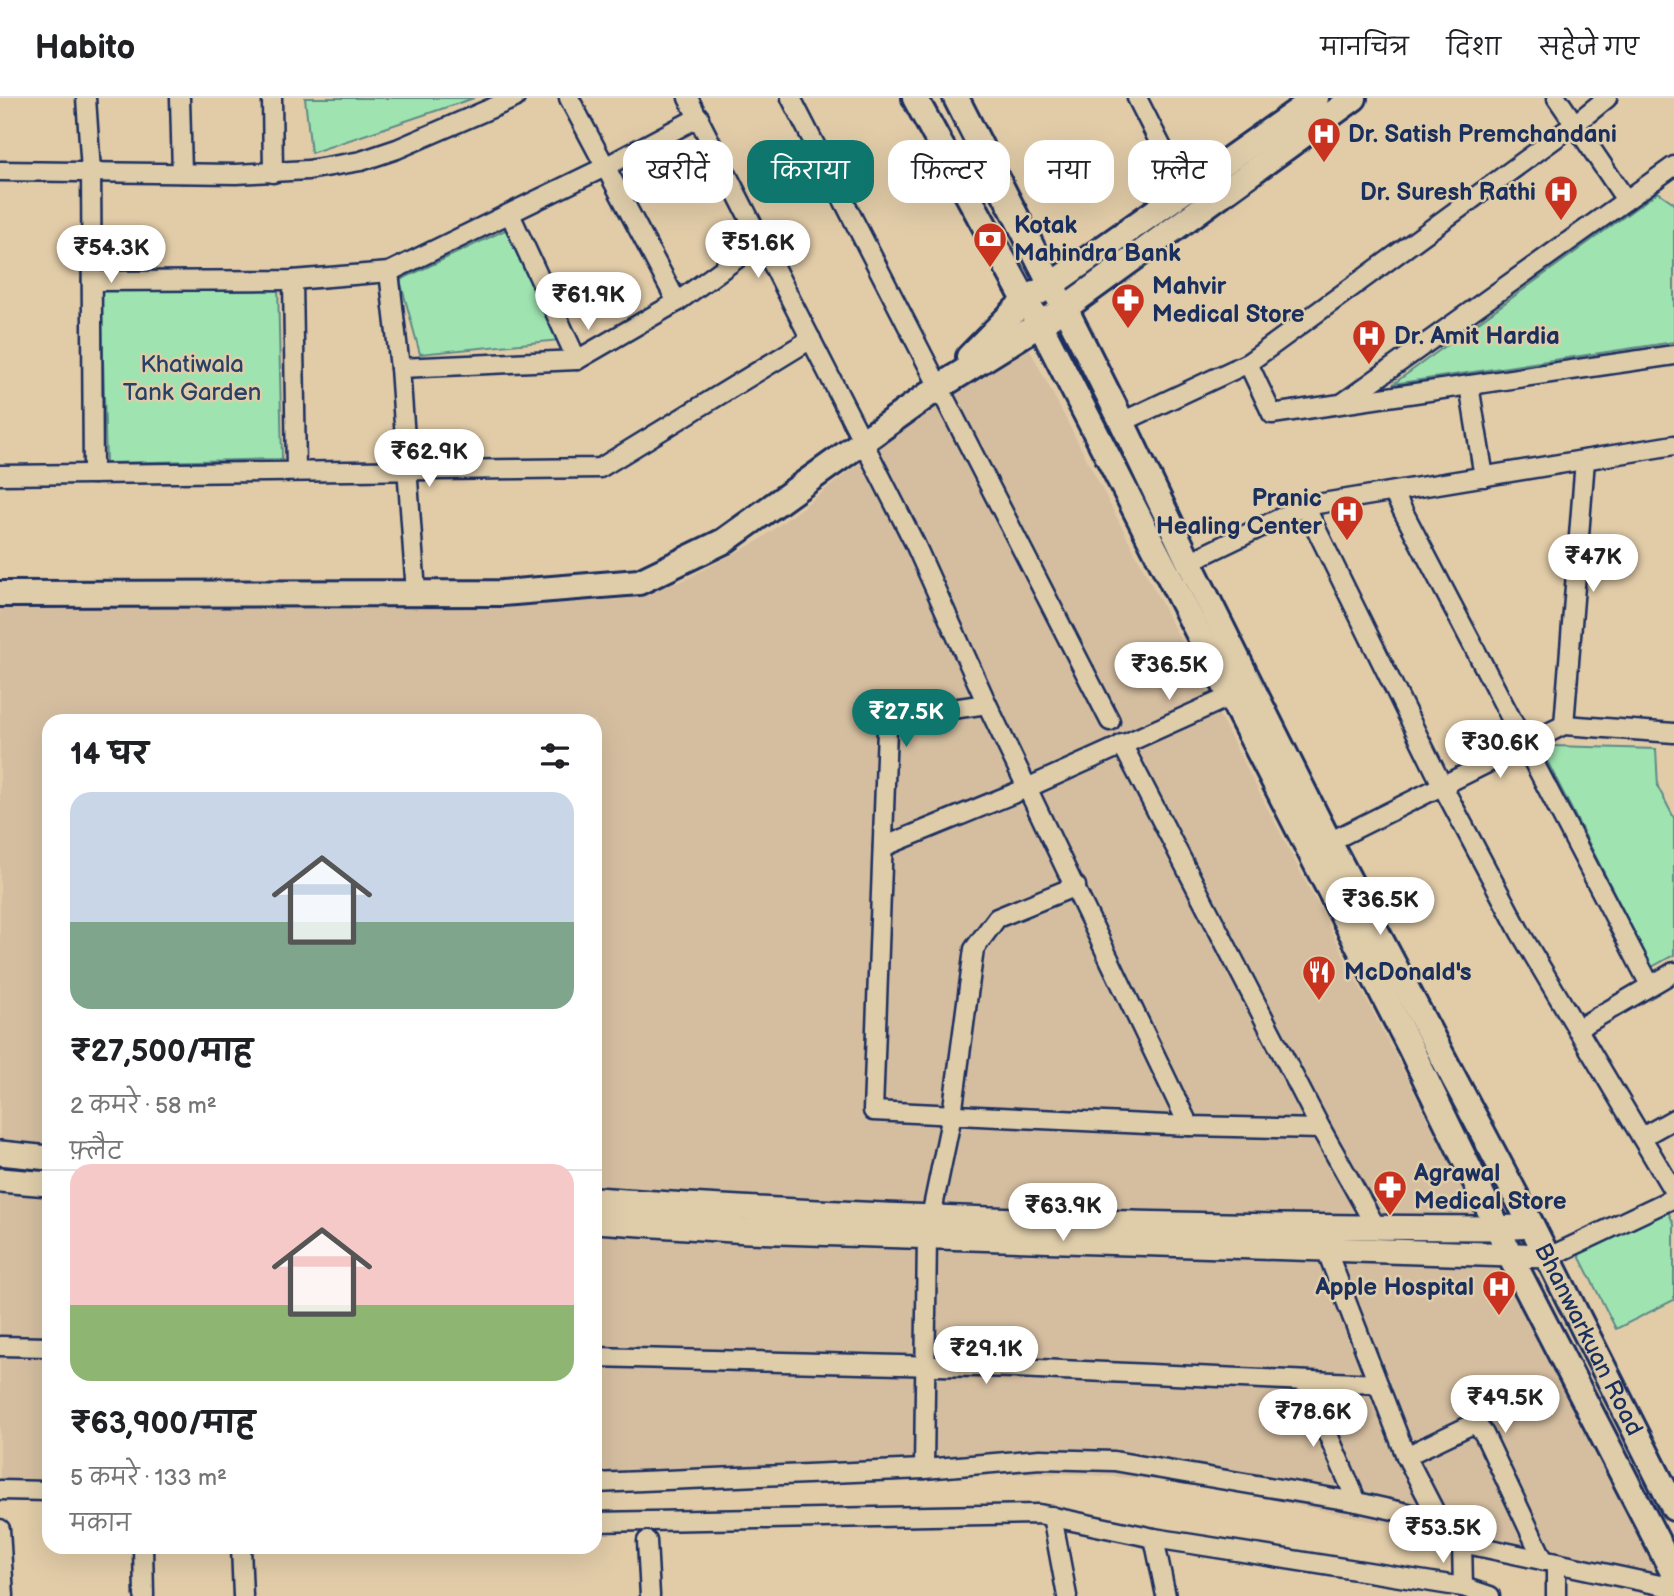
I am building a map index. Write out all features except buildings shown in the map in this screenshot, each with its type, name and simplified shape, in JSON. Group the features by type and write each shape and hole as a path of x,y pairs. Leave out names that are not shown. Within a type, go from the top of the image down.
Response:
{"main road":[{"name":"Bhanwarkuan Road","path":"915,98 1040,324 1410,1046 1499,1228 1510,1256 1674,1574"},
{"name":"Bhanwarkuan Road","path":"957,98 1065,308 1329,842 1532,1226 1674,1508"},
{"path":"1231,158 1316,98"},
{"path":"0,594 502,593 639,582 724,541 939,387 1065,308 1354,98"},
{"path":"939,387 1025,300 1051,285 1167,203"}],"street":[{"path":"86,98 91,171 93,474"},
{"path":"180,98 182,173"},
{"path":"272,98 273,173"},
{"path":"0,171 273,173 308,170 361,161 397,149 515,98"},
{"path":"569,98 677,302"},
{"path":"688,98 915,544 987,704 1189,1126"},
{"path":"791,98 1110,721"},
{"path":"1137,98 1158,140"},
{"path":"1557,98 1626,200"},
{"path":"1122,422 1248,363 1607,98"},
{"path":"92,281 293,280 389,272 605,167 699,117"},
{"path":"1341,404 1674,166"},
{"path":"510,214 577,360"},
{"path":"400,368 577,360 677,302 760,242"},
{"path":"389,272 400,368 416,593"},
{"path":"293,280 296,471"},
{"path":"0,475 600,468 811,340"},
{"path":"1248,363 1272,414 1674,355"},
{"path":"1469,385 1484,477"},
{"path":"1189,562 1305,506 1674,445"},
{"path":"1564,725 1585,460"},
{"path":"1393,492 1650,985"},
{"path":"1305,506 1443,786 1521,934 1674,1192"},
{"path":"883,846 1027,788 1231,696"},
{"path":"987,704 897,717 887,729 873,1111 1189,1126 1321,1129"},
{"path":"1329,842 1564,725 1674,733"},
{"path":"1122,744 1321,1129 1376,1227"},
{"path":"924,1469 930,1227 952,1115 974,948 997,918 1076,886"},
{"path":"1577,1029 1674,971"},
{"path":"1642,1137 1674,1119"},
{"path":"0,1153 42,1157"},
{"path":"0,1180 42,1183"},
{"path":"602,1200 930,1227 1326,1249 1546,1257 1674,1198"},
{"path":"602,1221 748,1231 930,1227 1532,1226"},
{"path":"1326,1249 1406,1456 1439,1520 1462,1543 1674,1588"},
{"path":"0,1346 42,1347"},
{"path":"602,1357 1030,1368 1377,1384"},
{"path":"1305,1381 1357,1502"},
{"path":"1406,1456 1475,1423 1484,1434 1550,1562 1556,1596"},
{"path":"602,1483 924,1469 1040,1460 1114,1461 1357,1502 1439,1520"},
{"path":"0,1490 42,1491"},
{"path":"602,1522 1039,1514 1154,1538 1463,1587 1490,1596"},
{"path":"1052,1516 1067,1596"},
{"path":"0,1529 3,1593"},
{"path":"1154,1538 1166,1596"},
{"path":"647,1541 650,1596"},
{"path":"1462,1543 1463,1587"},
{"path":"143,1554 144,1596"},
{"path":"241,1554 243,1596"}],"shaded area":[{"path":"1024,338 1399,1062 1662,1583 1189,1482 1074,1474 877,1472 602,1478 602,714 42,714 42,1486 0,1486 0,609 617,600 680,582 758,541"}],"green space":[{"path":"305,98 474,98 311,153"},
{"path":"1658,192 1674,203 1674,342 1393,384"},
{"path":"507,229 561,340 420,354 400,280"},
{"name":"Khatiwala Tank Garden","path":"278,285 282,459 106,463 101,290"},
{"path":"1554,746 1656,749 1658,787 1674,818 1674,955 1652,967 1544,755"},
{"path":"1662,1199 1674,1224 1674,1300 1616,1329 1573,1244"}],"place":[{"name":"Dr. Satish Premchandani","path":"1324,164"},
{"name":"Dr. Suresh Rathi","path":"1561,222"},
{"name":"Kotak Mahindra Bank","path":"990,269"},
{"name":"Mahvir Medical Store","path":"1128,330"},
{"name":"Dr. Amit Hardia","path":"1369,366"},
{"name":"Pranic Healing Center","path":"1347,542"},
{"name":"McDonald's","path":"1319,1002"},
{"name":"Agrawal Medical Store","path":"1390,1217"},
{"name":"Apple Hospital","path":"1499,1317"}]}
